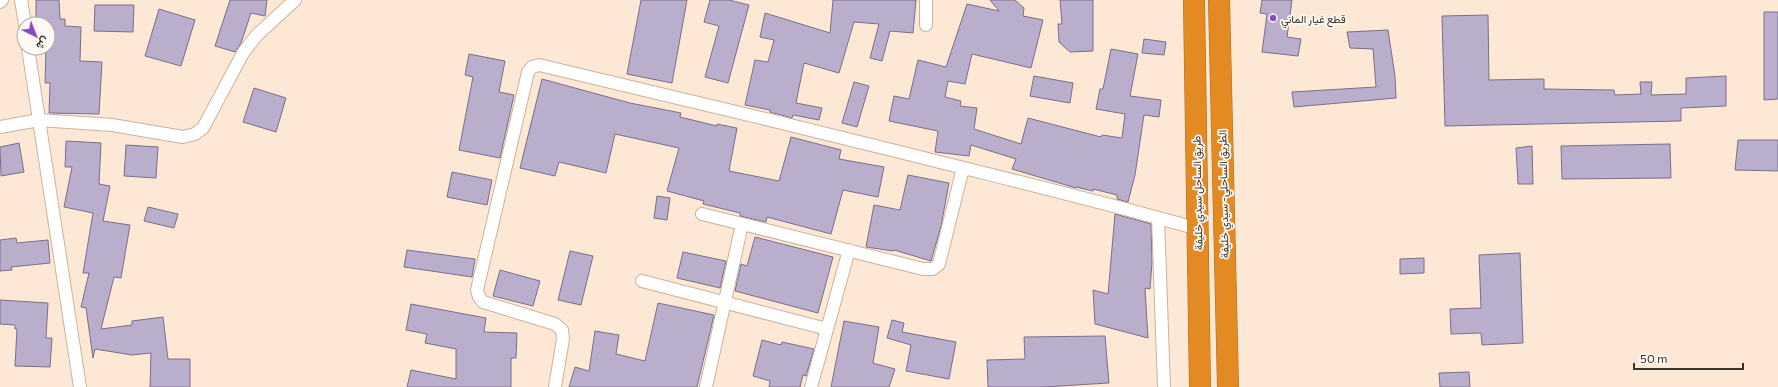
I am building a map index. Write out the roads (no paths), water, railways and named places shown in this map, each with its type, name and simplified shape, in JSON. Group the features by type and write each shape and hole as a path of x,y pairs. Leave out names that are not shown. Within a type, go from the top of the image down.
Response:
{"highway":[{"name":"طريق الساحل سيدي خليفة","path":"1194,0 1200,387"},
{"name":"الطريق الساحلي- سيدي خليفة","path":"1219,0 1228,387"}],"street":[{"path":"21,0 23,16"},
{"path":"0,127 39,120 112,125 183,137 195,134 203,128 243,53 256,35 295,0"},
{"path":"926,0 926,25"},
{"path":"29,56 80,387"},
{"path":"555,387 563,339 562,330 555,324 483,302 479,297 477,290 528,72 532,67 539,65 685,99 963,168 1198,229"},
{"path":"702,214 923,269 933,268 939,264 963,168"},
{"path":"1158,218 1164,387"},
{"path":"706,387 742,224"},
{"path":"811,387 849,250"},
{"path":"642,281 827,329"}],"place":[{"name":"قطع غيار الماني","path":"1273,18"}]}
